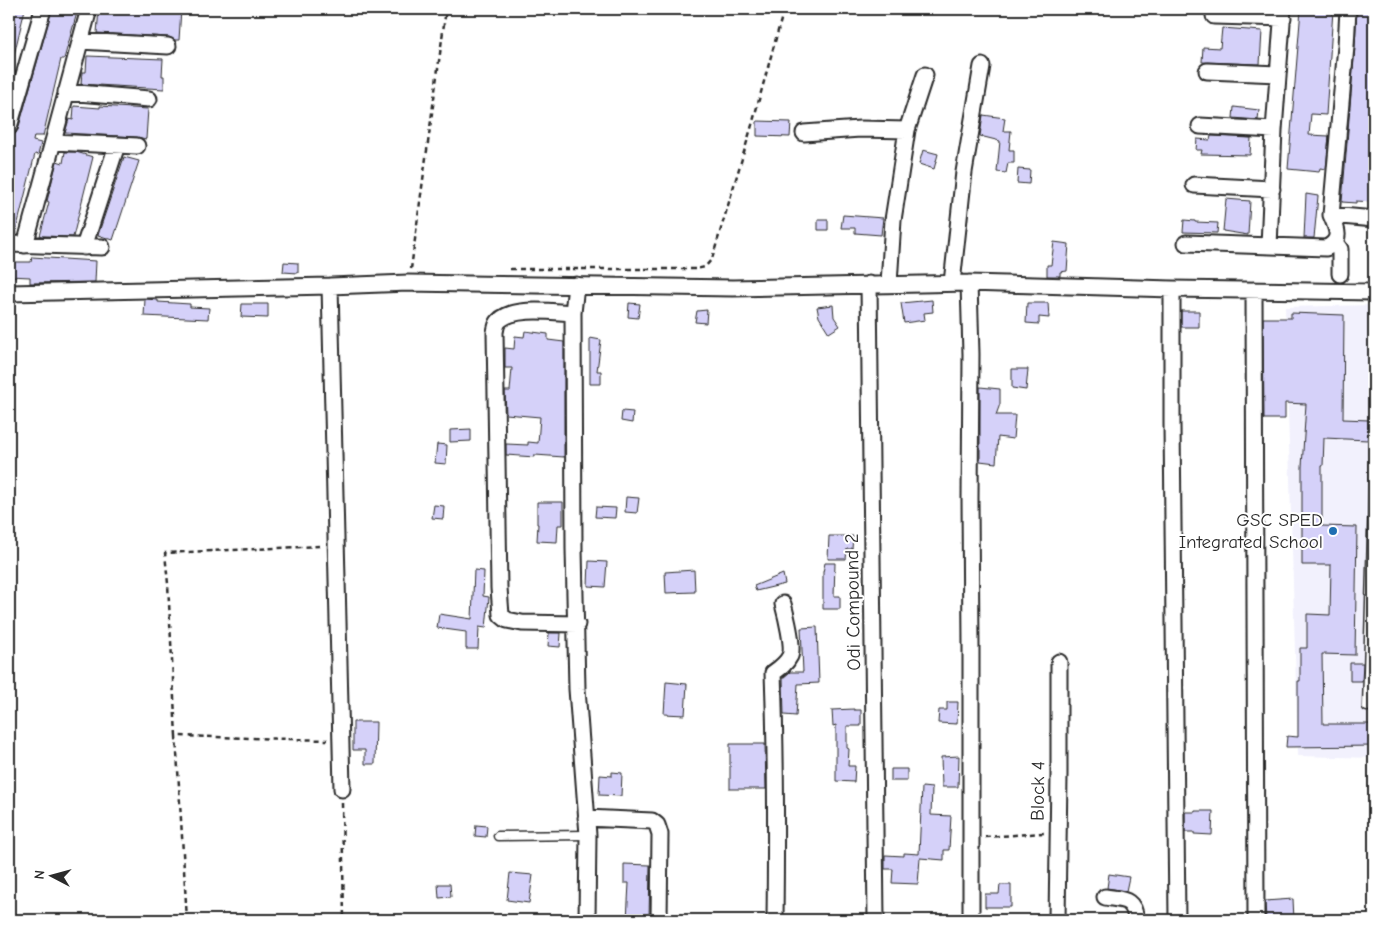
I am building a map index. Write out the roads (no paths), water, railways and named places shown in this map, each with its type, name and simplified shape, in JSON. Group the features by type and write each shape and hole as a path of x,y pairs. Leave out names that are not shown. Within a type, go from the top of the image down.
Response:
{"street":[{"path":"9,127 43,9"},
{"path":"25,245 89,9"},
{"path":"1186,242 1326,248 1335,242 1337,231 1331,215 1348,9"},
{"path":"1214,16 1283,13 1274,130 1269,246"},
{"path":"80,41 168,46"},
{"path":"952,283 964,172 982,66"},
{"path":"1207,71 1278,74"},
{"path":"889,284 893,220 907,130 926,75"},
{"path":"66,92 149,99"},
{"path":"1200,126 1274,130"},
{"path":"804,133 860,129 907,130"},
{"path":"53,142 137,146"},
{"path":"84,247 117,145"},
{"path":"1194,185 1272,189"},
{"path":"1331,215 1374,219"},
{"path":"1335,242 1340,249 1340,274"},
{"path":"9,244 102,247"},
{"path":"9,292 408,283 733,288 969,283 1374,292"},
{"path":"969,283 971,354 971,920"},
{"name":"Odi Compound 2","path":"869,284 876,920"},
{"path":"576,285 573,313 574,549 577,689 588,835 587,920"},
{"path":"330,286 342,789"},
{"path":"1172,289 1177,920"},
{"path":"1254,290 1256,920"},
{"path":"573,313 520,312 504,317 497,322 495,332 501,615 507,620 522,623 577,624"},
{"path":"775,920 776,793 773,673 784,666 791,654 788,625 783,604"},
{"name":"Block 4","path":"1057,920 1058,662"},
{"path":"586,818 652,821 657,825 660,834 659,920"},
{"path":"1105,897 1130,902 1133,906 1136,920"}],"lane":[{"path":"1367,707 1374,465"},
{"path":"498,836 588,835"}],"place":[{"name":"GSC SPED Integrated School","path":"1333,531"}]}
